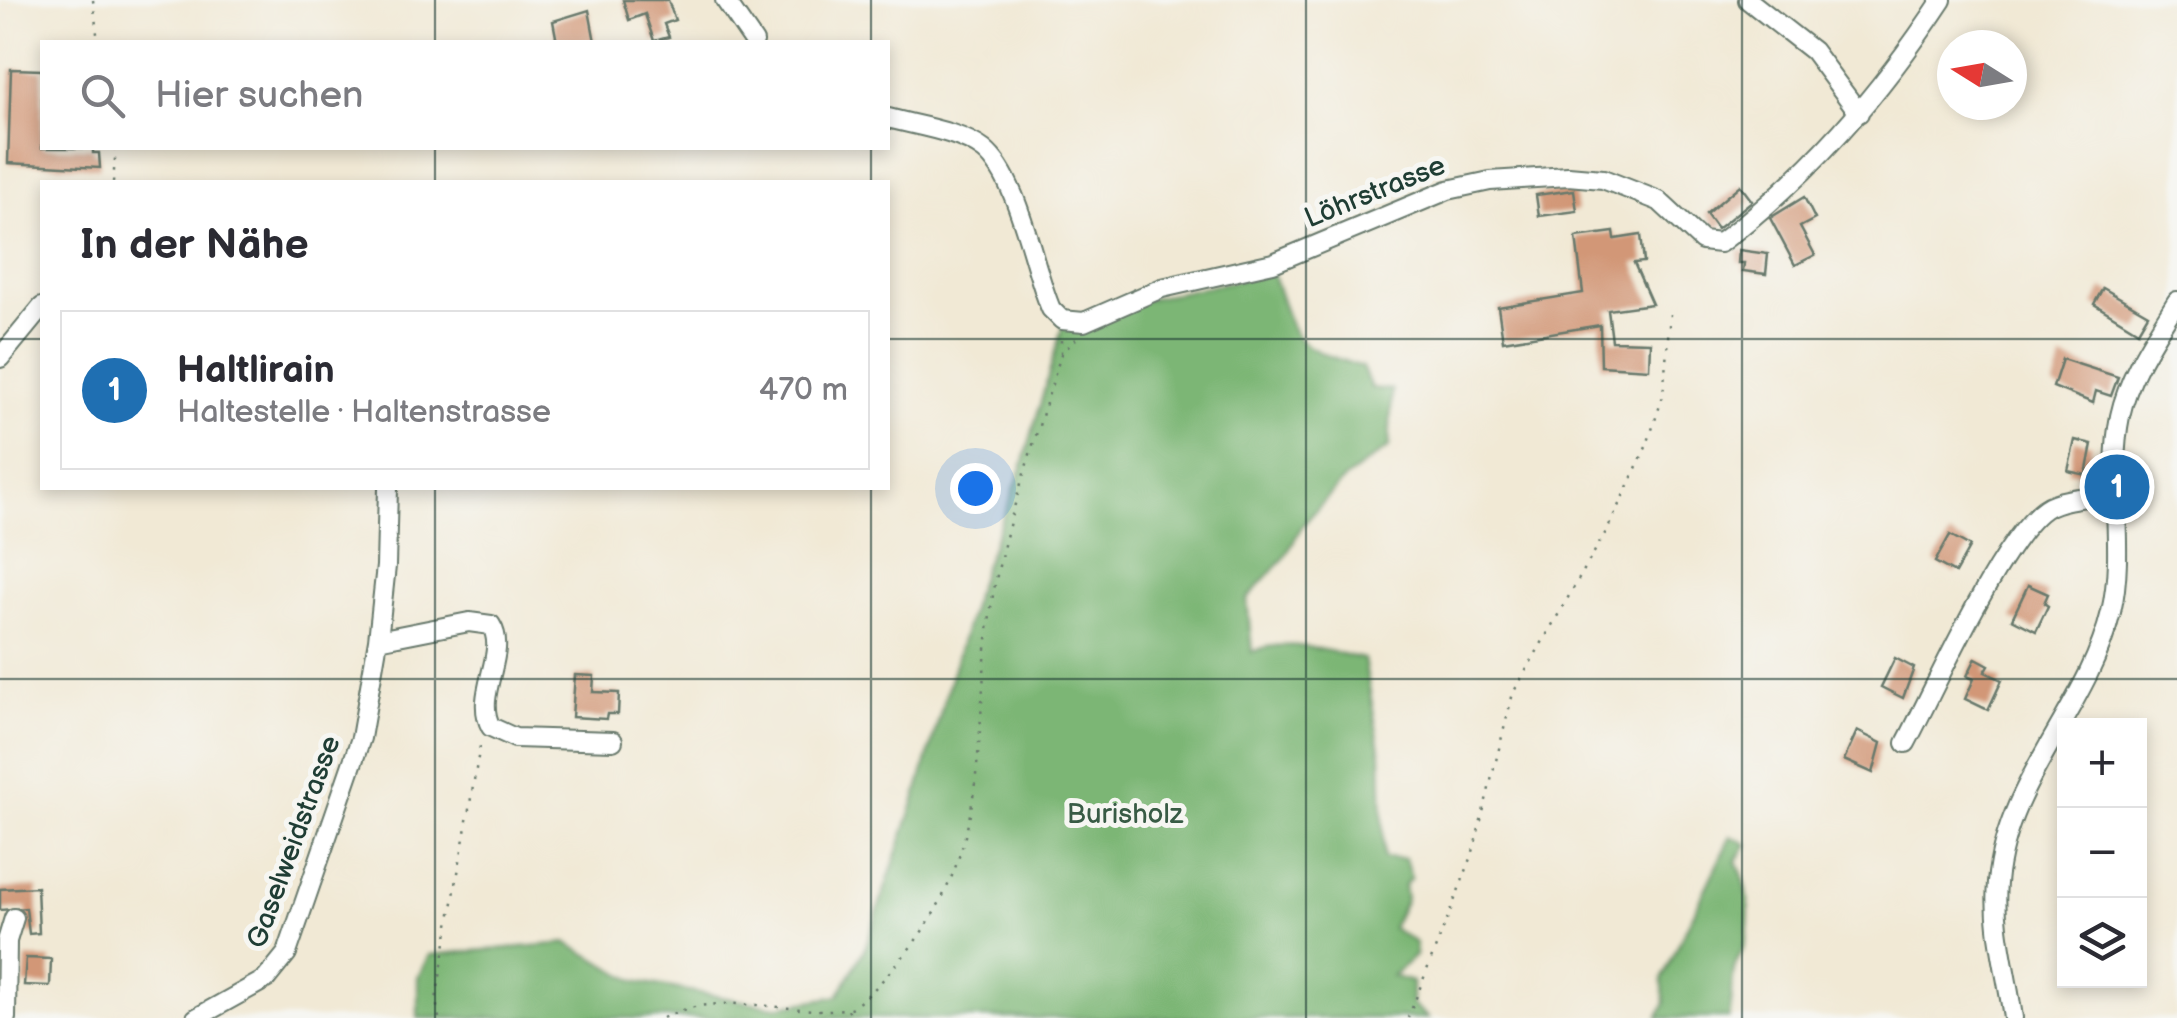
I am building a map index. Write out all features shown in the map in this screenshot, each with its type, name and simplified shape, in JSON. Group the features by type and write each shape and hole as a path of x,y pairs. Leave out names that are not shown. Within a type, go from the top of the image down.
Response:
{"street":[{"path":"725,0 753,40"},
{"path":"1748,0 1813,52 1859,113"},
{"name":"Löhrstrasse","path":"1098,317 1162,288 1273,263 1448,190 1490,182 1568,176 1603,179 1659,200 1702,240 1720,243 1794,183 1859,113 1942,0"},
{"path":"890,119 983,150 1008,190 1050,309 1062,320 1075,323 1098,317"},
{"path":"2013,1018 1996,908 2003,845 2020,794 2104,633 2116,583 2118,431 2125,400 2144,356 2177,301"},
{"path":"0,358 40,309"},
{"name":"Gaselweidstrasse","path":"196,1018 266,979 287,953 361,738 378,640 386,566 388,490"},
{"path":"1906,742 2005,557 2029,522 2059,502 2118,496"},
{"path":"378,640 469,622 490,624 495,641 485,714 491,727 508,736 612,742"},
{"path":"6,1018 8,941 14,918"}],"path":[{"path":"93,0 98,40"},
{"path":"113,180 116,150"},
{"path":"1408,1018 1472,856 1504,720 1518,679 1607,530 1647,445 1663,396 1670,314"},
{"path":"663,1018 685,1010 722,1006 800,1013 848,1009 880,982 915,943 954,876 973,814 976,754 1000,564 1061,354 1098,317"},
{"path":"439,1018 436,1000 485,714"},
{"path":"848,1009 853,1018"}],"green space":[{"name":"Burisholz","path":"1272,273 1299,338 1320,352 1362,367 1371,388 1392,390 1389,447 1345,478 1302,526 1285,557 1247,599 1252,652 1293,645 1364,659 1381,754 1384,858 1405,859 1411,878 1404,885 1406,899 1392,928 1416,943 1415,956 1392,976 1412,982 1412,1004 1428,1018 418,1018 418,977 429,955 567,943 635,981 775,1007 838,996 866,946 915,800 982,572 1023,465 1063,324 1124,304"},
{"path":"1731,836 1747,844 1736,862 1747,889 1749,910 1746,940 1734,970 1729,1018 1658,1018 1665,1003 1662,979"}],"building":[{"path":"623,0 668,0 675,20 664,24 669,37 654,40 645,14 629,20"},
{"path":"589,10 595,40 557,40 553,21"},
{"path":"11,69 40,70 40,150 93,150 99,153 100,168 8,163"},
{"path":"1740,185 1752,201 1717,229 1706,214"},
{"path":"1574,190 1577,211 1539,216 1536,195"},
{"path":"1804,197 1815,219 1800,227 1815,255 1795,265 1770,218"},
{"path":"1614,232 1615,239 1641,235 1644,262 1634,263 1652,304 1608,310 1612,341 1650,342 1649,369 1601,366 1600,325 1503,341 1498,307 1583,293 1576,237"},
{"path":"1739,250 1768,254 1766,274 1743,271 1744,263 1738,263"},
{"path":"2103,288 2148,314 2138,331 2094,304"},
{"path":"2062,359 2118,377 2111,396 2096,391 2093,403 2053,387"},
{"path":"2075,440 2092,444 2086,475 2068,471"},
{"path":"1950,535 1970,546 1955,573 1935,562"},
{"path":"2028,585 2048,594 2044,603 2048,606 2036,631 2012,619"},
{"path":"1895,658 1914,668 1903,698 1881,687"},
{"path":"1976,658 1989,665 1985,672 2002,680 1988,710 1965,699 1974,679 1967,676"},
{"path":"575,675 594,676 593,692 619,693 618,714 607,714 606,719 572,717"},
{"path":"1857,731 1881,743 1873,773 1844,760"},
{"path":"37,887 39,933 29,934 26,908 0,910 0,889"},
{"path":"26,958 51,959 50,986 24,985"}],"place":[{"name":"Haltlirain","path":"2117,487"}]}
